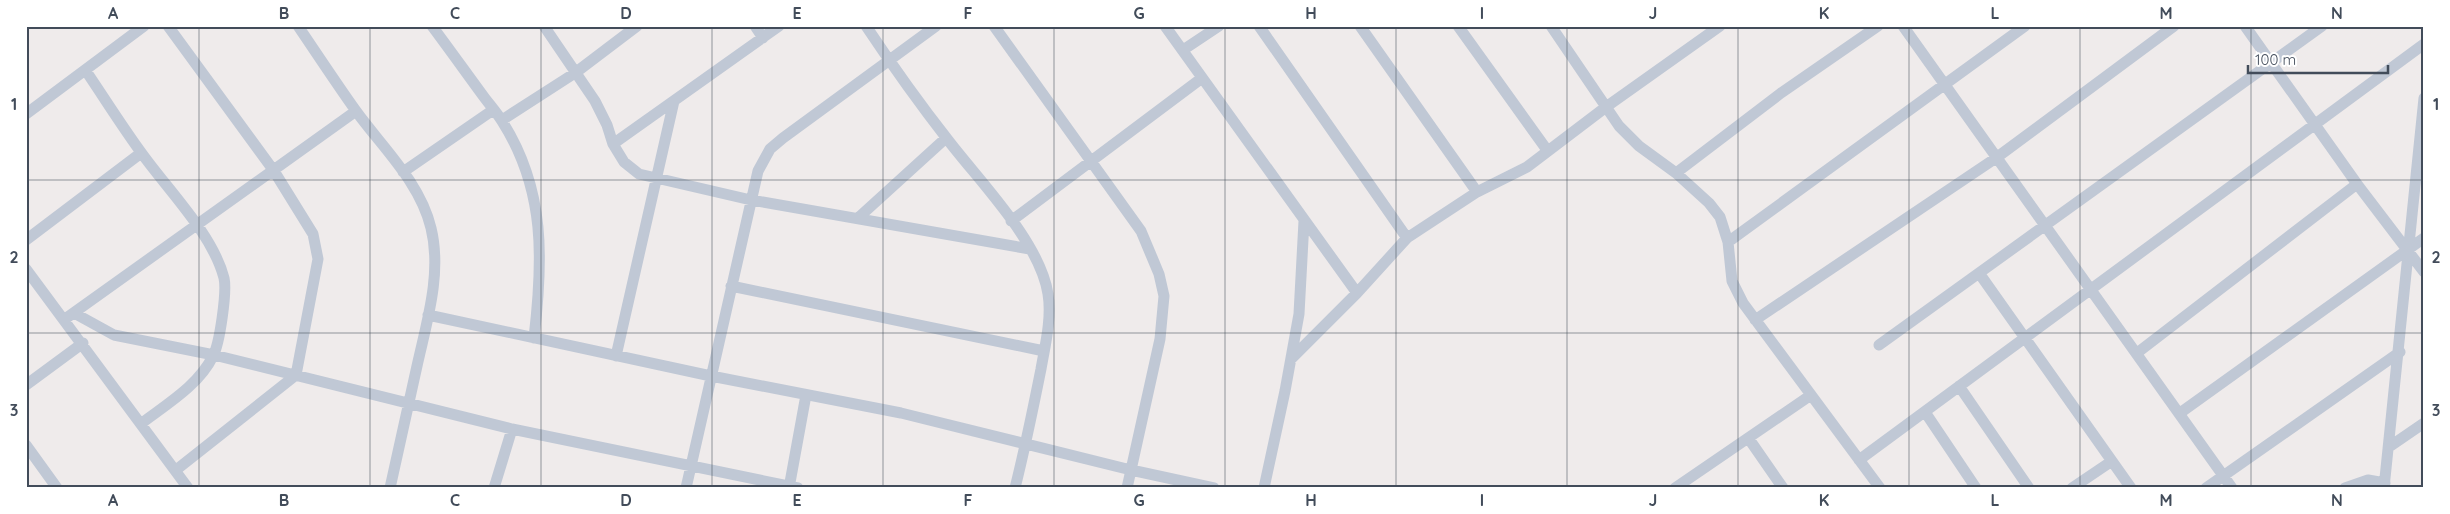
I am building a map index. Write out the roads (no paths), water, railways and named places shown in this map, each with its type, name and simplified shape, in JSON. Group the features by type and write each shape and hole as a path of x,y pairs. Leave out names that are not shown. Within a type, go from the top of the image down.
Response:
{"street":[{"path":"26,114 144,26"},
{"path":"168,26 274,171 313,234 318,259 296,376 176,470"},
{"path":"298,26 356,112 403,172 420,200 432,234 435,251 434,276 428,315 390,488"},
{"path":"432,26 502,120 518,149 536,201 540,284 534,338"},
{"path":"544,26 594,101 607,125 613,144 624,162 639,174 657,180 750,200 1030,249"},
{"path":"502,120 575,72 637,26"},
{"path":"754,26 763,38"},
{"path":"613,144 779,26"},
{"path":"866,26 946,138 1011,221 1030,249 1044,275 1049,296 1044,351 1027,444 1015,488"},
{"path":"686,488 758,171 770,149 936,26"},
{"path":"994,26 1141,231 1159,274 1164,296 1160,339 1127,488"},
{"path":"1165,26 1357,293"},
{"path":"1184,50 1219,26"},
{"path":"1259,26 1407,238"},
{"path":"1360,26 1478,192"},
{"path":"1458,26 1547,150"},
{"path":"1291,359 1357,293 1407,238 1478,192 1527,167 1547,150 1720,26"},
{"path":"1676,173 1781,93 1878,26"},
{"path":"1903,26 1996,158 2138,353 2232,488"},
{"path":"1728,242 2025,26"},
{"path":"1755,320 1996,158 2174,26"},
{"path":"2245,26 2357,184 2424,272"},
{"path":"1879,345 2044,224 2322,26"},
{"path":"1552,27 1627,136 1676,173 1709,203 1720,217 1728,242 1732,281 1755,320 1880,488"},
{"path":"1859,460 2424,44"},
{"path":"86,71 141,153 197,227 219,265 224,279 225,300 214,355 199,376 184,391 142,423"},
{"path":"1011,221 1202,78"},
{"path":"2345,488 2368,480 2384,486 2400,352 2407,250 2424,98"},
{"path":"616,356 674,101"},
{"path":"403,172 493,110"},
{"path":"70,316 356,112"},
{"path":"858,218 946,138"},
{"path":"26,240 141,153"},
{"path":"2138,353 2357,184"},
{"path":"1264,488 1299,314 1304,221"},
{"path":"2180,413 2424,238"},
{"path":"26,268 70,316 83,343 188,488"},
{"path":"1979,273 2131,488"},
{"path":"731,286 1044,351"},
{"path":"428,315 711,376 901,413 1131,470 1214,488"},
{"path":"70,316 114,335 214,355 512,429 793,487 806,395"},
{"path":"26,385 83,343"},
{"path":"2206,488 2400,352"},
{"path":"1959,386 2029,488"},
{"path":"1681,486 1811,395"},
{"path":"1925,412 1976,488"},
{"path":"2389,447 2424,423"},
{"path":"494,488 512,429"},
{"path":"1749,439 1783,488"},
{"path":"26,445 57,488"},
{"path":"2072,488 2112,461"}]}
